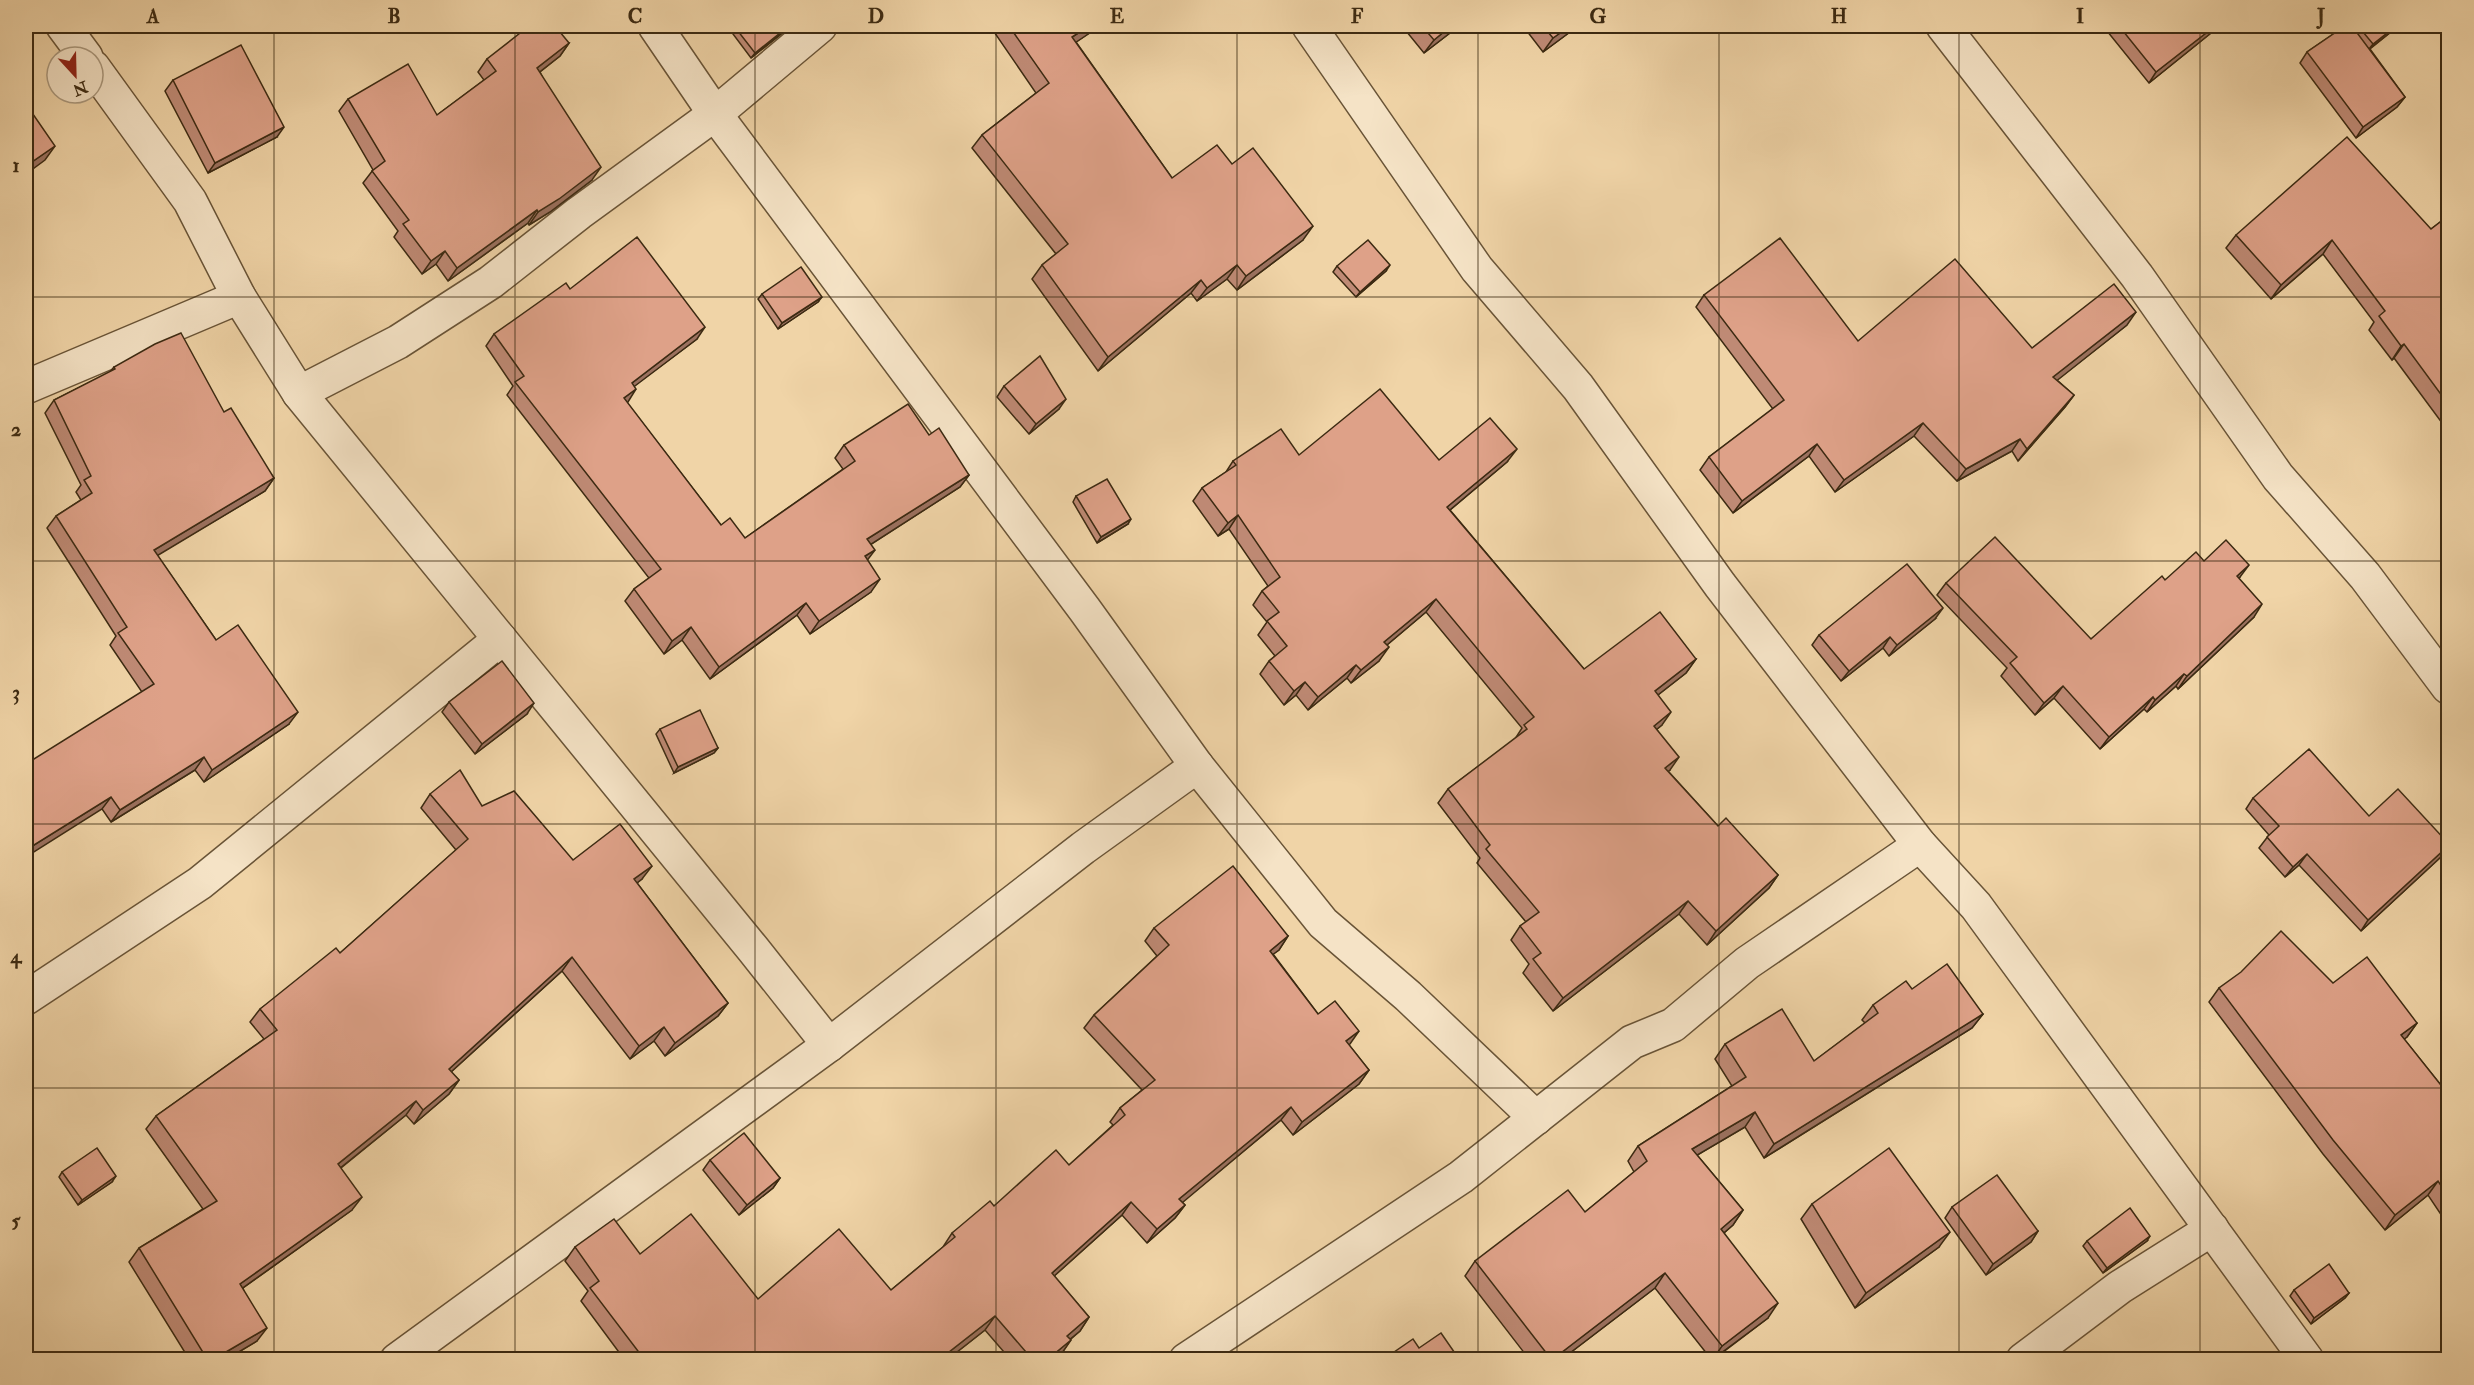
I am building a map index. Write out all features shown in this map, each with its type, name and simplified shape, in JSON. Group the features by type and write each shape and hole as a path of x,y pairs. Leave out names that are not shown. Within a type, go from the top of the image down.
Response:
{"street":[{"path":"63,26 77,45"},
{"path":"655,26 715,114 1039,548 1197,766 1323,923 1408,996 1536,1118"},
{"path":"299,393 398,342 527,256 579,213 715,114 820,26"},
{"path":"1309,26 1477,269 1578,387 1720,585 1920,845 1976,906 2307,1359"},
{"path":"1943,26 2137,276 2278,477 2365,576 2448,687"},
{"path":"105,84 190,201 239,297 299,393 753,948 829,1045"},
{"path":"26,387 239,297"},
{"path":"26,998 200,883 500,639"},
{"path":"397,1359 829,1045 1083,848 1197,766"},
{"path":"1186,1359 1461,1177 1632,1042 1673,1025 1747,963 1920,845"},
{"path":"2023,1359 2120,1287 2212,1230"}],"building":[{"path":"529,26 555,26 569,43 537,68 601,167 559,199 538,212 537,210 457,268 445,251 431,261 403,224 409,220 372,171 385,161 348,99 408,64 437,115 496,71 487,59"},
{"path":"734,26 782,26 785,29 755,53"},
{"path":"1009,26 1089,26 1072,37 1172,178 1217,145 1232,164 1253,148 1313,226 1246,276 1237,265 1207,288 1201,280 1108,357 1042,265 1068,244 982,135 1049,83"},
{"path":"1422,26 1451,26 1434,40"},
{"path":"1543,26 1570,26 1553,38"},
{"path":"2119,26 2215,26 2156,72"},
{"path":"2345,26 2352,26 2405,97 2363,127 2307,52"},
{"path":"2358,26 2396,26 2373,44"},
{"path":"241,45 284,127 215,163 173,80"},
{"path":"26,104 55,146 26,166"},
{"path":"2347,137 2431,229 2448,216 2448,404 2404,344 2401,346 2379,316 2385,311 2332,240 2281,285 2236,235"},
{"path":"637,237 705,327 632,383 636,389 624,398 721,525 730,518 745,538 855,461 844,445 908,404 929,435 939,428 969,475 867,539 875,550 865,556 880,579 819,621 806,603 719,667 691,627 672,641 634,589 661,569 515,382 524,376 494,334 566,283 570,289"},
{"path":"1780,238 1858,341 1955,259 2032,348 2114,284 2136,312 2053,377 2074,395 2027,449 2020,439 1966,469 1923,423 1844,480 1817,444 1742,501 1709,457 1784,400 1704,295"},
{"path":"1368,240 1390,265 1360,292 1337,266"},
{"path":"801,267 822,297 782,323 762,294"},
{"path":"181,333 224,412 231,408 274,478 154,550 216,640 238,625 298,712 212,770 204,757 120,810 111,797 26,850 26,764 154,684 118,633 127,627 56,516 92,493 84,480 91,476 54,400 115,369 114,367 155,344"},
{"path":"1040,356 1066,399 1036,424 1004,386"},
{"path":"1380,389 1439,460 1490,418 1517,449 1447,507 1584,669 1660,612 1696,659 1655,691 1671,712 1654,726 1679,757 1665,768 1718,826 1726,818 1778,875 1716,931 1688,901 1563,998 1533,959 1541,953 1520,926 1539,912 1486,849 1490,845 1448,789 1527,729 1524,725 1534,717 1436,599 1384,642 1389,647 1361,670 1356,665 1318,697 1305,682 1294,691 1269,661 1287,646 1267,621 1279,612 1262,591 1280,577 1238,515 1228,523 1202,488 1236,465 1233,461 1281,429 1299,455"},
{"path":"1107,479 1131,519 1101,537 1076,496"},
{"path":"1995,537 2091,639 2162,576 2165,580 2196,552 2204,561 2226,540 2249,565 2237,576 2262,604 2187,676 2184,674 2155,700 2153,697 2109,737 2063,686 2044,703 2010,663 2017,657 1946,583"},
{"path":"1907,564 1943,608 1897,645 1890,637 1849,671 1819,635"},
{"path":"502,661 534,703 482,744 449,702"},
{"path":"700,710 718,748 678,767 660,729"},
{"path":"2309,749 2369,816 2398,789 2448,843 2448,846 2368,920 2307,854 2293,867 2267,837 2279,826 2253,798"},
{"path":"460,770 482,806 514,791 573,860 620,824 652,866 634,879 728,1003 675,1043 664,1027 639,1046 572,957 449,1069 459,1080 423,1110 416,1101 338,1164 362,1197 240,1284 267,1328 214,1359 207,1359 139,1248 217,1201 156,1116 277,1030 260,1009 336,948 340,953 468,839 430,794"},
{"path":"1233,866 1288,936 1270,951 1318,1014 1335,1001 1359,1031 1346,1041 1369,1070 1302,1122 1291,1107 1179,1199 1185,1205 1157,1229 1131,1202 1052,1273 1089,1317 1067,1336 1071,1340 1048,1359 1032,1359 995,1316 940,1359 644,1359 590,1288 599,1281 575,1247 614,1219 640,1254 691,1214 758,1299 839,1229 891,1290 955,1237 952,1233 990,1201 994,1206 1056,1150 1069,1165 1125,1115 1120,1108 1155,1080 1094,1015 1169,945 1154,928"},
{"path":"2281,931 2333,983 2367,957 2417,1023 2401,1035 2448,1094 2448,1196 2438,1181 2395,1215 2333,1140 2219,988 2241,972"},
{"path":"1947,964 1983,1014 1774,1144 1755,1112 1692,1149 1743,1210 1721,1229 1778,1303 1722,1346 1665,1273 1551,1359 1475,1261 1568,1190 1585,1212 1647,1161 1638,1146 1746,1077 1725,1044 1782,1009 1814,1061 1878,1013 1873,1005 1906,981 1912,989"},
{"path":"744,1133 780,1178 747,1205 710,1160"},
{"path":"97,1148 116,1176 82,1200 62,1172"},
{"path":"1889,1148 1950,1232 1866,1293 1812,1204"},
{"path":"1997,1175 2038,1231 1993,1264 1952,1207"},
{"path":"2130,1208 2150,1236 2107,1268 2087,1241"},
{"path":"2329,1264 2349,1293 2314,1318 2294,1290"},
{"path":"1441,1333 1459,1359 1384,1359 1413,1339 1419,1348"}]}
